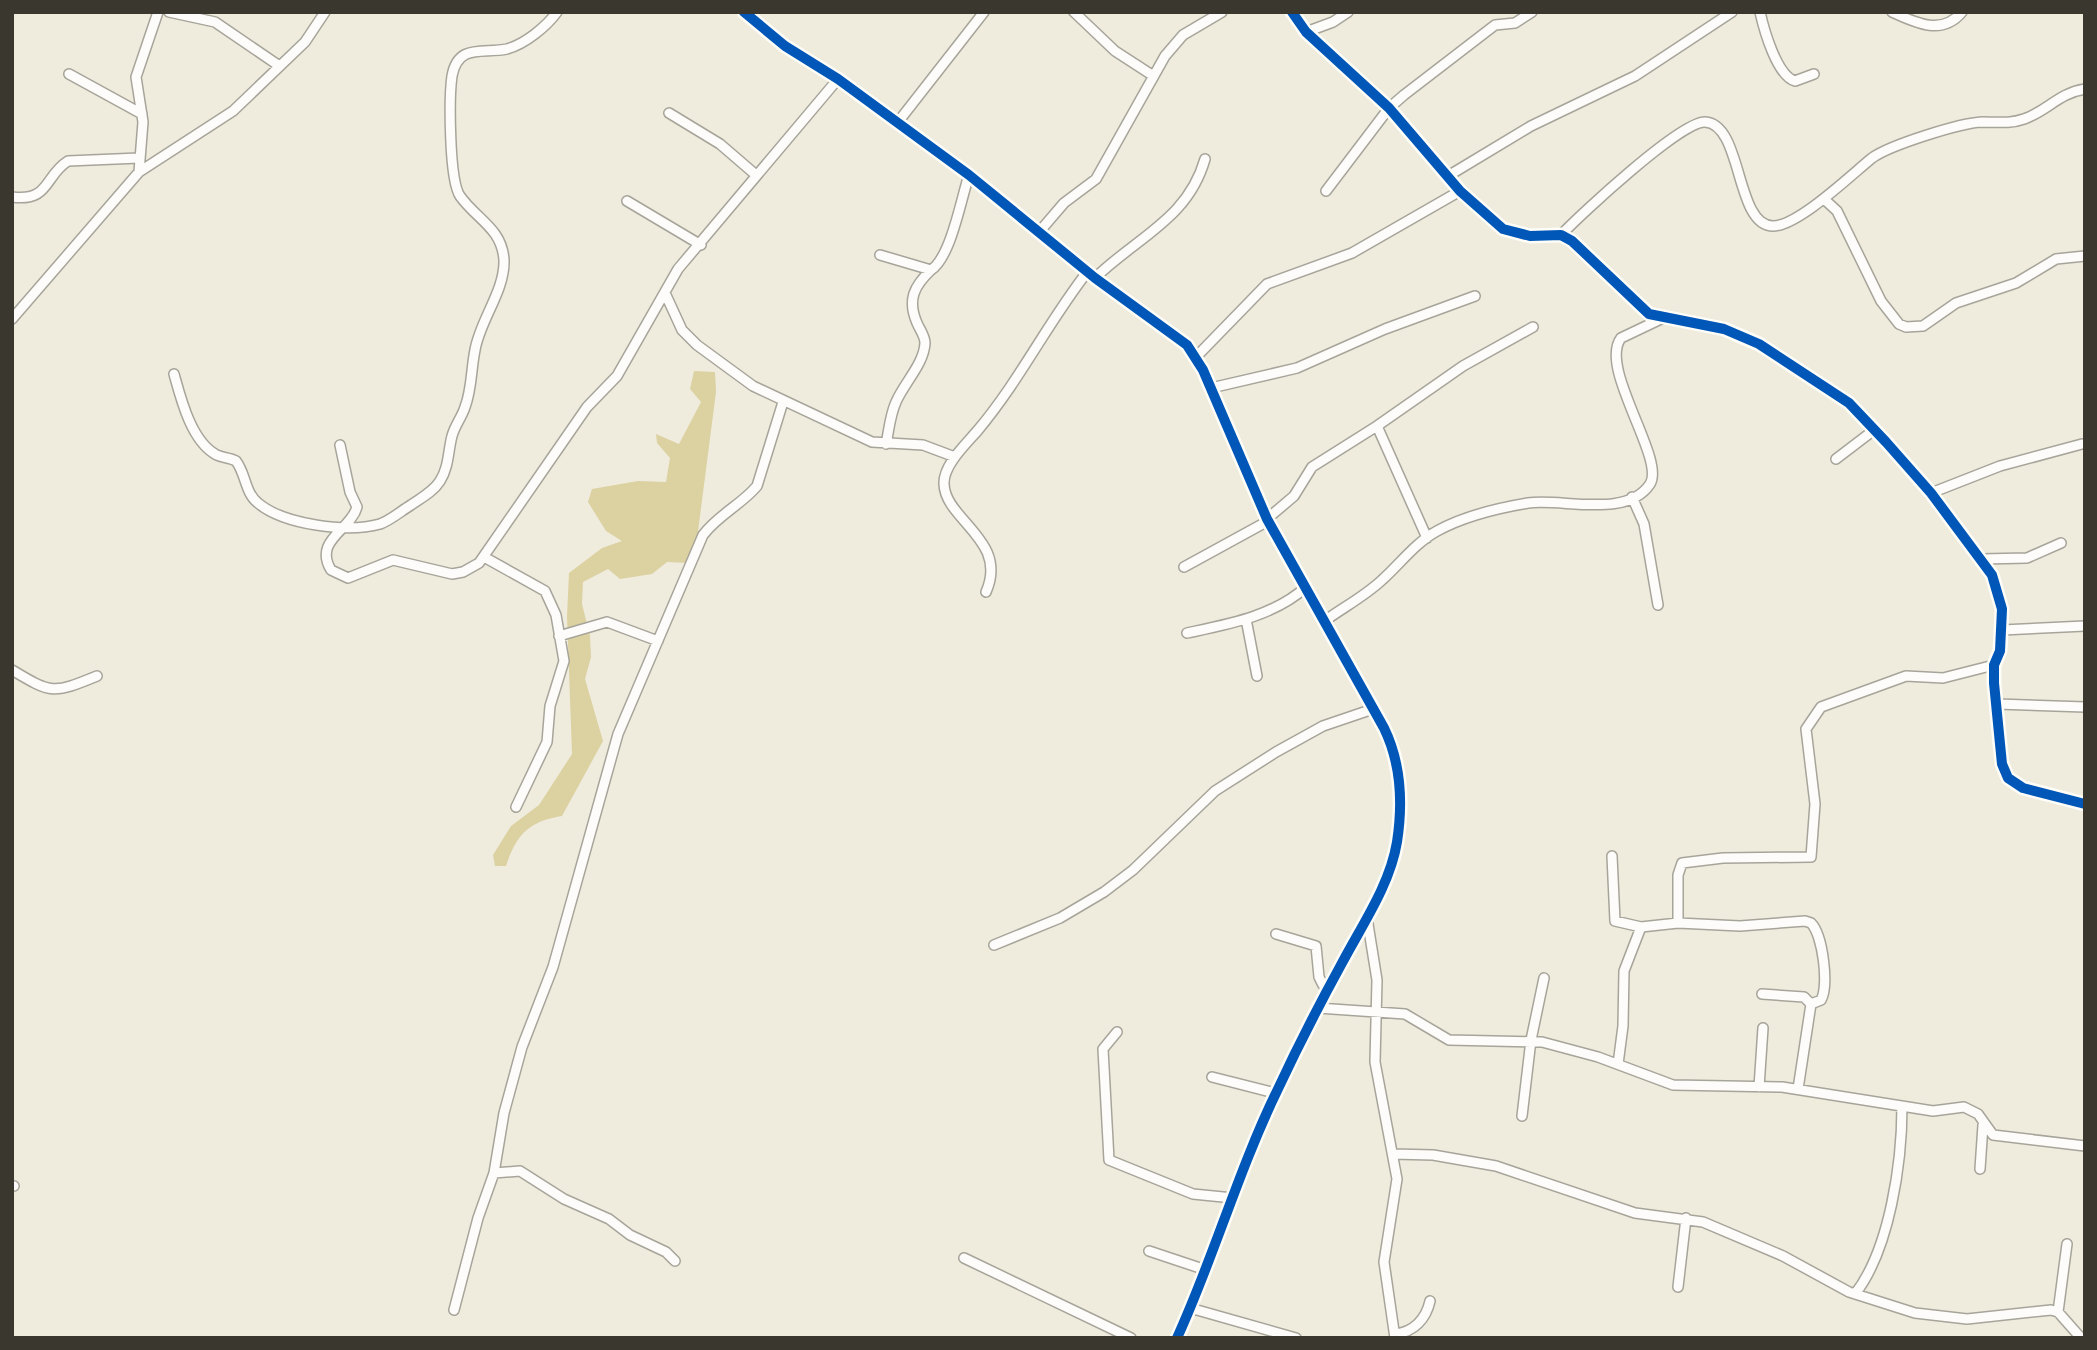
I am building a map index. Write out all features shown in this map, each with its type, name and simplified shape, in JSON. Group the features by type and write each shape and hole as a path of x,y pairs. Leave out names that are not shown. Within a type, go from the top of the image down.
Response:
{"street":[{"path":"139,172 142,114 136,77 158,12"},
{"path":"169,12 215,22 278,65"},
{"path":"12,319 139,172 233,111 304,42 325,12"},
{"path":"174,374 182,401 201,441 217,456 236,461 257,503 311,524 340,528 383,523 426,495 439,483 445,470 451,439 465,408 475,348 502,276 504,259 492,227 458,193 451,148 452,76 456,64 467,53 516,46 549,23 558,12"},
{"path":"744,12 785,46 838,79 969,174 1091,274 1186,345 1196,357 1211,388 1267,520 1326,620 1391,744 1399,779 1396,843 1367,918 1275,1093 1177,1338"},
{"path":"898,122 984,12"},
{"path":"1074,12 1115,51 1152,75"},
{"path":"1040,231 1064,203 1096,179 1136,110 1152,75 1184,35 1222,12"},
{"path":"1292,12 1306,32 1389,108 1460,191 1503,229 1530,236 1560,235 1584,251 1640,307 1662,318 1742,335 1804,377 1834,392 1874,430 1931,492 1982,559 1998,592 2002,630 1994,665 2002,764 2008,778 2024,788 2085,804"},
{"path":"1306,32 1333,22 1348,12"},
{"path":"1326,191 1389,108 1495,25 1515,23 1532,12"},
{"path":"1448,176 1531,126 1635,76 1732,12"},
{"path":"1760,12 1766,36 1785,76 1795,81 1814,74"},
{"path":"1892,12 1930,26 1946,25 1962,12"},
{"path":"69,74 142,114"},
{"path":"340,445 350,492 357,507 331,539 326,558 331,570 348,578 394,560 452,574 463,572 484,557 587,407 617,376 678,269 701,245 838,79"},
{"path":"1560,235 1650,155 1701,122 1713,124 1724,138 1737,162 1750,210 1764,225 1785,224 1824,199 1874,157 1888,149 1961,126 2022,120 2057,97 2085,89"},
{"path":"669,113 720,144 756,176"},
{"path":"12,197 31,197 43,190 68,161 139,158"},
{"path":"986,592 992,579 989,557 945,490 945,478 955,457 1009,390 1069,295 1091,274 1183,205 1195,187 1205,159"},
{"path":"1438,165 1470,164"},
{"path":"886,444 897,398 923,353 925,339 913,311 912,299 917,284 939,265 946,253 969,174"},
{"path":"1196,357 1267,284 1352,253 1460,191"},
{"path":"1824,199 1837,211 1881,301 1899,324 1906,327 1923,326 1956,303 2007,287 2056,260 2085,256"},
{"path":"627,201 701,245"},
{"path":"880,255 931,270"},
{"path":"665,293 682,330 697,345 753,386 852,435 886,444 923,445 955,457"},
{"path":"1211,388 1297,368 1376,332 1475,296"},
{"path":"1326,620 1371,590 1427,538 1463,520 1527,503 1559,501 1596,506 1632,498 1648,487 1653,474 1652,461 1628,400 1616,352 1621,338 1662,318"},
{"path":"1184,567 1267,520 1294,496 1312,467 1463,366 1533,327"},
{"path":"454,1310 478,1218 494,1173 504,1114 522,1047 553,967 618,734 702,535 722,512 757,486 783,402"},
{"path":"1377,426 1427,538"},
{"path":"1836,459 1874,430"},
{"path":"1931,492 2000,466 2082,444"},
{"path":"1632,498 1644,524 1658,605"},
{"path":"1982,559 2027,558 2061,544"},
{"path":"484,557 545,591 553,604 564,662 550,706 547,742 516,807"},
{"path":"1187,633 1245,620 1289,600 1307,587"},
{"path":"1245,620 1257,676"},
{"path":"559,636 607,622 658,641"},
{"path":"2002,630 2085,626"},
{"path":"1678,923 1679,867 1682,863 1723,858 1811,857 1815,804 1805,744 1806,729 1821,707 1906,676 1943,678 1994,665"},
{"path":"12,670 40,688 55,690 97,676"},
{"path":"1997,704 2085,707"},
{"path":"994,945 1060,918 1104,892 1133,870 1215,791 1276,752 1323,726 1373,709"},
{"path":"1612,856 1615,921 1641,927 1678,923 1740,926 1805,920 1811,923 1821,939 1824,989 1821,1000 1811,1004"},
{"path":"1367,918 1377,980 1377,1010 1373,1030 1374,1062 1397,1179 1384,1262 1395,1336 1416,1326 1428,1310 1430,1301"},
{"path":"1618,1064 1623,1026 1624,971 1641,927"},
{"path":"1276,934 1316,946 1319,977 1323,985 1329,986"},
{"path":"1522,1116 1531,1040 1544,978"},
{"path":"1762,994 1804,998 1811,1004"},
{"path":"1798,1089 1811,1004"},
{"path":"1318,1008 1405,1014 1450,1040 1531,1040 1618,1064 1673,1085 1798,1089 1933,1111 1964,1107 1978,1114 1993,1135 2085,1146"},
{"path":"1759,1087 1763,1028"},
{"path":"1117,1032 1103,1049 1109,1160 1193,1194 1233,1198"},
{"path":"1212,1077 1275,1093"},
{"path":"1855,1294 1866,1280 1875,1257 1889,1206 1899,1154 1902,1106"},
{"path":"1980,1169 1983,1123"},
{"path":"1393,1154 1433,1156 1496,1166 1635,1213 1686,1218 1715,1226 1783,1256 1855,1294 1942,1319 1998,1318 2044,1310 2058,1312 2081,1338"},
{"path":"494,1173 520,1171 564,1199 609,1219 630,1235 666,1252 675,1261"},
{"path":"1678,1287 1686,1218"},
{"path":"2058,1312 2067,1244"},
{"path":"1149,1251 1206,1270"},
{"path":"964,1258 1131,1338"},
{"path":"1190,1308 1296,1338"}],"shaded area":[{"path":"694,371 715,372 716,392 696,547 689,563 667,562 652,574 620,579 608,569 583,582 582,604 590,636 591,657 585,679 603,741 562,816 541,822 525,831 514,846 506,866 495,866 493,855 511,826 539,805 572,754 567,616 569,573 602,548 622,541 606,531 588,502 592,489 638,481 666,482 670,458 657,443 656,434 679,444 701,402 690,389"}],"cycle path":[{"path":"744,12 785,46 838,79 969,175 1095,278 1187,345 1203,370 1267,519 1390,741 1397,769 1400,813 1397,842 1388,874 1308,1027 1263,1121 1177,1338"},
{"path":"1292,12 1306,32 1389,108 1460,191 1503,229 1530,236 1561,235 1572,241 1649,314 1724,329 1759,344 1849,403 1931,493 1992,575 2002,609 2000,651 1994,665 1994,683 2002,764 2008,778 2023,788 2085,804"}]}
